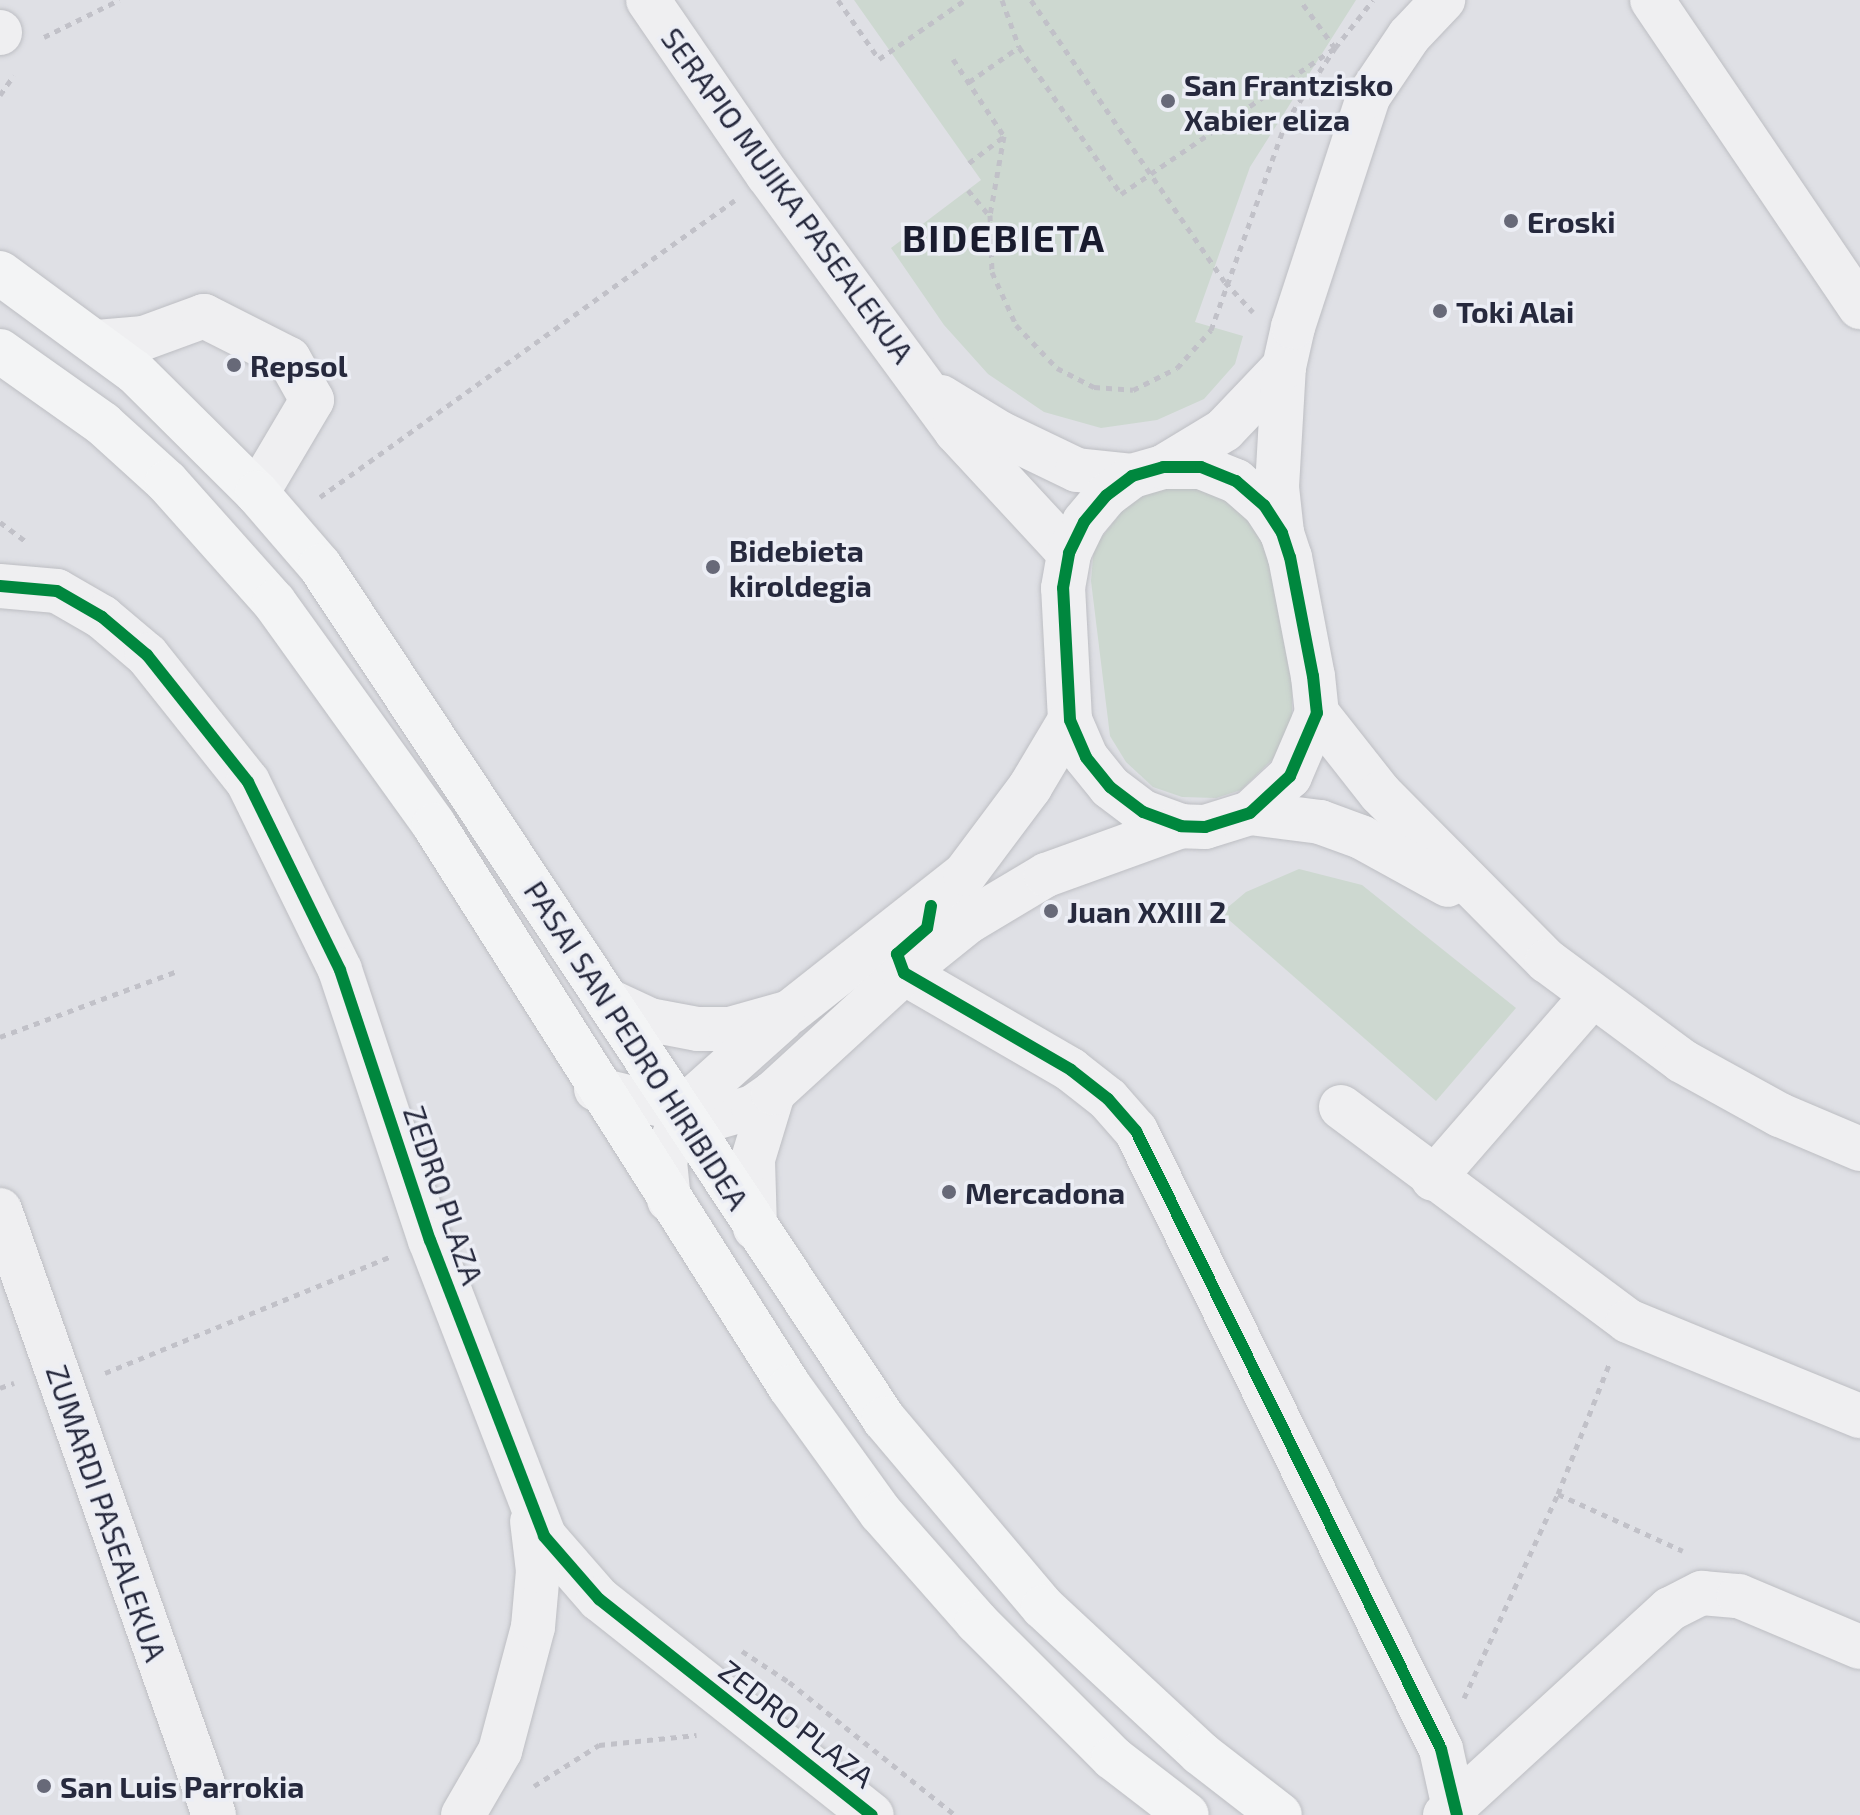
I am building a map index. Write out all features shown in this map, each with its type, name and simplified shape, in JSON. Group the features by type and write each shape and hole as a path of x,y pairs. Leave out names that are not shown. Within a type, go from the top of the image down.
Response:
{"main road":[{"name":"PASAI SAN PEDRO HIRIBIDEA","path":"0,273 97,342 197,430 257,493 366,629 755,1228 884,1419 984,1541 1120,1683 1280,1815"},
{"name":"PASAI SAN PEDRO HIRIBIDEA","path":"0,351 103,424 156,473 274,602 434,825 596,1089 790,1387 881,1513 977,1622 1101,1746 1187,1815"}],"street":[{"name":"SERAPIO MUJIKA PASEALEKUA","path":"648,0 768,175 983,466 1069,553"},
{"path":"1443,0 1409,36 1368,97 1288,347 1277,487 1282,533 1317,713 1360,772 1494,912 1592,996 1734,1092 1860,1149"},
{"path":"1652,0 1860,307"},
{"path":"97,342 144,338 204,316 289,359 312,400 257,493"},
{"path":"1288,347 1224,430 1147,471 1084,522 1069,553 1063,588 1070,720 1086,757 1110,787 1143,812 1181,826 1205,827 1250,813 1320,822 1361,837 1494,912"},
{"name":"SERAPIO MUJIKA PASEALEKUA","path":"929,389 1077,470 1147,471 1201,467 1236,481 1264,505 1282,533"},
{"name":"ZEDRO PLAZA","path":"0,586 57,591 102,617 147,655 248,782 340,970 430,1240 530,1511 560,1560 599,1599 872,1815"},
{"path":"1250,813 1290,776 1317,713"},
{"path":"669,1200 665,1161 681,1113 696,1094 790,1012 965,874 1030,787 1070,720"},
{"path":"596,1089 681,1113 732,1115 773,1093 904,973 969,921 1046,875 1181,826"},
{"path":"904,973 1071,1070 1108,1099 1136,1131 1441,1749 1449,1809"},
{"path":"1433,1179 1592,996"},
{"path":"609,1001 650,1020 698,1029 730,1029 790,1012"},
{"path":"755,1228 753,1159 773,1093"},
{"path":"1341,1107 1433,1179 1628,1321 1860,1416"},
{"name":"ZUMARDI PASEALEKUA","path":"0,1210 214,1814"},
{"path":"463,1815 500,1751 533,1627 538,1571 530,1511"},
{"path":"1449,1809 1670,1609 1702,1593 1739,1596 1860,1647"},
{"path":"533,1627 562,1602 599,1599"}],"path":[{"path":"0,95 15,42 119,0"},
{"path":"838,0 879,59 965,0"},
{"path":"1002,0 1019,47 1121,194 1335,48"},
{"path":"1031,0 1225,282 1288,347"},
{"path":"1300,0 1335,48"},
{"path":"953,59 1004,136 990,215 992,272 1016,325 1057,368 1094,387 1133,390 1177,368 1211,330 1225,282 1286,122 1335,48 1373,0"},
{"path":"969,82 1019,47"},
{"path":"969,163 1004,136"},
{"path":"309,504 768,175"},
{"path":"968,190 990,215"},
{"path":"0,1037 177,971"},
{"path":"64,1390 430,1240"},
{"path":"1441,1749 1558,1494 1592,1403"},
{"path":"1558,1494 1705,1561 1739,1596"},
{"path":"526,1791 599,1745 665,1734 702,1735"}],"shaded area":[{"path":"854,0 1356,0 1250,167 1195,322 1243,336 1235,364 1204,399 1157,420 1101,428 1044,412 988,374 944,325 891,248 981,180"},
{"path":"1200,486 1233,502 1257,529 1269,561 1292,686 1292,720 1282,750 1241,790 1216,798 1182,797 1153,787 1126,762 1110,736 1091,581 1094,547 1127,505 1160,487"},
{"path":"1299,869 1362,885 1516,1008 1436,1101 1221,913 1246,892"}],"cycle path":[{"path":"1163,467 1201,467 1236,481 1264,505 1282,533 1290,557 1313,676 1317,713 1290,776 1250,813 1205,827 1181,826 1143,812 1110,787 1086,757 1070,720 1063,588 1069,553 1084,522 1107,495 1132,476 1163,467"},
{"path":"0,586 57,591 102,617 147,655 248,782 340,970 430,1240 544,1536 599,1599 872,1815"},
{"path":"931,906 927,928 897,954 904,973 1071,1070 1108,1099 1136,1131 1441,1749 1457,1815"}],"place":[{"name":"San Frantzisko Xabier eliza","path":"1168,101"},
{"name":"Eroski","path":"1511,221"},
{"name":"Toki Alai","path":"1440,311"},
{"name":"Repsol","path":"234,365"},
{"name":"Bidebieta kiroldegia","path":"713,567"},
{"name":"Juan XXIII 2","path":"1051,911"},
{"name":"Mercadona","path":"949,1192"},
{"name":"San Luis Parrokia","path":"44,1786"}],"district":[{"name":"BIDEBIETA","path":"1004,238"}]}
